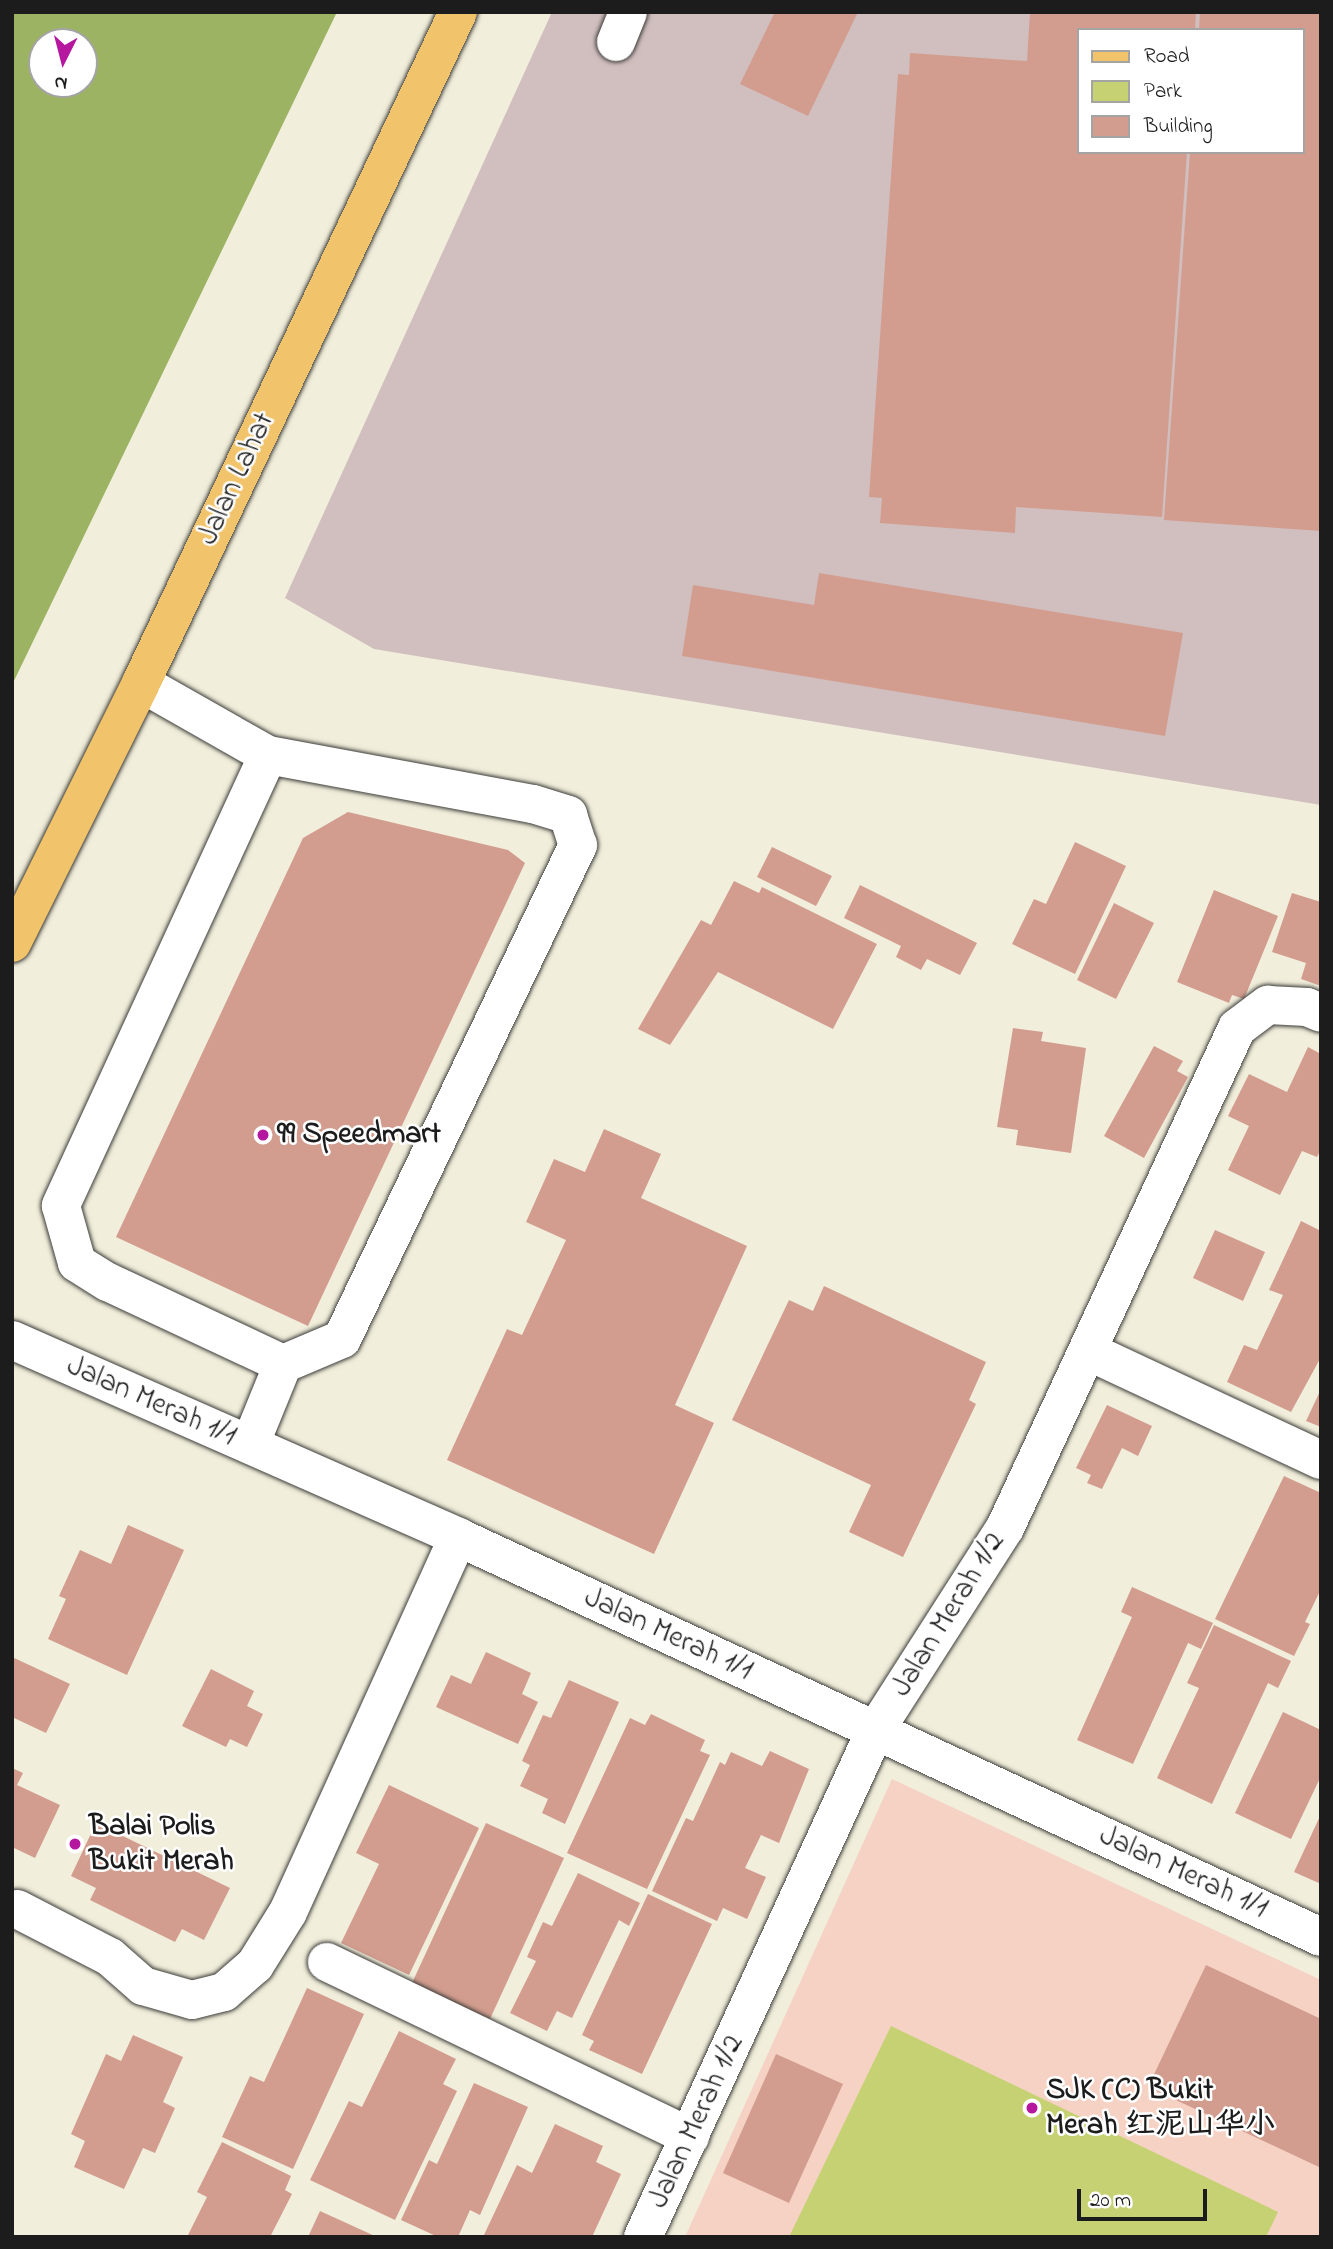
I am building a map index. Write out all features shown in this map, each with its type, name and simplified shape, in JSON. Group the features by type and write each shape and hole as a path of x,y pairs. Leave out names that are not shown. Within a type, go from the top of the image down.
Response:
{"main road":[{"name":"Jalan Lahat","path":"12,943 141,683 458,12"}],"street":[{"path":"141,683 268,755 533,804 568,815 578,845 342,1339 283,1364 250,1445"},
{"path":"268,755 61,1206 77,1263 108,1282 283,1364"},
{"name":"Jalan Merah 1/2","path":"643,2237 875,1731 1005,1528 1237,1028 1268,1005 1307,1007 1321,1013"},
{"name":"Jalan Merah 1/1","path":"12,1340 458,1537 1321,1937"},
{"path":"1088,1351 1321,1460"},
{"path":"17,1909 110,1957 143,1986 192,2000 224,1992 255,1965 288,1912 458,1537"},
{"path":"327,1962 690,2137"}],"shaded area":[{"path":"552,12 1321,12 1321,805 374,649 285,598"},
{"name":"SJK (C) Bukit Merah 红泥山华小","path":"892,1779 1321,1980 1321,2237 685,2237"}],"green space":[{"path":"12,12 337,12 12,685"},
{"path":"891,2026 1278,2212 1266,2237 789,2237"}],"building":[{"path":"775,12 858,12 808,116 740,84"},
{"path":"1030,12 1196,12 1195,28 1078,28 1078,154 1187,154 1162,517 1016,507 1015,533 880,523 882,498 869,497 898,74 909,75 910,53 1027,61"},
{"path":"1200,12 1321,12 1321,531 1164,520 1190,154 1305,154 1305,28 1199,28"},
{"path":"819,573 1183,633 1165,736 682,656 693,585 814,605"},
{"path":"348,812 508,850 525,863 308,1326 116,1237 303,838"},
{"path":"1075,842 1126,866 1075,974 1012,944 1034,899 1046,904"},
{"path":"772,847 832,876 816,906 757,877"},
{"path":"734,881 759,893 762,887 877,944 833,1029 718,972 670,1045 638,1029 701,920 711,925"},
{"path":"860,885 977,943 960,975 927,959 921,970 896,957 901,946 844,918"},
{"path":"1214,890 1278,916 1244,999 1232,995 1229,1003 1177,982"},
{"path":"1292,893 1321,902 1321,986 1301,979 1306,963 1272,952"},
{"path":"1114,903 1154,923 1116,999 1077,980"},
{"path":"1013,1028 1043,1032 1041,1041 1086,1048 1071,1153 1016,1145 1018,1130 997,1127"},
{"path":"1154,1046 1183,1061 1177,1071 1188,1077 1144,1158 1104,1136"},
{"path":"1308,1047 1321,1054 1321,1149 1317,1157 1302,1151 1280,1195 1228,1170 1249,1126 1228,1116 1249,1074 1287,1092"},
{"path":"604,1129 661,1154 641,1198 747,1246 675,1405 714,1423 654,1554 447,1460 507,1329 522,1335 566,1240 526,1222 554,1159 585,1172"},
{"path":"1301,1221 1321,1231 1321,1357 1291,1412 1227,1382 1244,1345 1257,1350 1283,1295 1269,1290"},
{"path":"1215,1230 1265,1252 1243,1301 1193,1278"},
{"path":"824,1286 986,1362 969,1400 976,1404 903,1557 849,1532 871,1485 732,1420 789,1300 813,1311"},
{"path":"1321,1389 1321,1427 1306,1421"},
{"path":"1107,1405 1152,1426 1138,1456 1122,1448 1102,1489 1087,1483 1091,1475 1076,1468"},
{"path":"1284,1476 1321,1493 1321,1589 1305,1622 1310,1624 1294,1656 1215,1619"},
{"path":"128,1525 184,1550 127,1675 48,1639 66,1599 59,1596 80,1550 111,1564"},
{"path":"1132,1587 1213,1623 1201,1649 1188,1643 1133,1764 1077,1740 1132,1617 1121,1612"},
{"path":"1214,1625 1291,1661 1278,1688 1268,1683 1212,1804 1157,1778 1199,1688 1187,1683"},
{"path":"486,1652 531,1673 522,1694 538,1702 518,1744 436,1707 451,1675 471,1684"},
{"path":"12,1657 70,1684 46,1733 12,1717"},
{"path":"211,1669 254,1691 247,1706 263,1714 247,1747 230,1739 226,1747 182,1726"},
{"path":"569,1680 619,1702 565,1824 542,1813 548,1799 520,1786 530,1765 522,1761 543,1715 551,1718"},
{"path":"1283,1712 1321,1730 1321,1776 1291,1839 1235,1813"},
{"path":"651,1714 705,1740 700,1751 710,1755 647,1889 567,1853 630,1718 645,1725"},
{"path":"770,1751 809,1769 779,1843 761,1835 745,1868 766,1877 747,1919 723,1908 717,1921 652,1891 686,1818 693,1821 720,1762 725,1765 731,1752 762,1766"},
{"path":"12,1768 23,1773 17,1785 60,1805 35,1858 12,1847"},
{"path":"389,1785 479,1828 409,1975 341,1943 379,1864 356,1853"},
{"path":"1321,1814 1321,1884 1294,1872"},
{"path":"96,1823 230,1888 204,1940 182,1929 175,1942 90,1900 96,1888 71,1876"},
{"path":"486,1823 564,1858 490,2019 412,1983"},
{"path":"578,1873 640,1903 629,1926 619,1920 572,2018 557,2011 547,2031 510,2013 536,1961 527,1957 543,1922 552,1926"},
{"path":"648,1894 712,1924 642,2074 589,2050 594,2041 582,2035"},
{"path":"1206,1965 1321,2019 1321,2168 1148,2087"},
{"path":"307,1988 364,2014 293,2169 222,2137 250,2076 264,2082"},
{"path":"399,2031 456,2059 443,2084 457,2091 395,2220 310,2180 349,2101 362,2107"},
{"path":"133,2035 183,2057 163,2102 175,2108 155,2153 143,2148 124,2189 74,2167 85,2141 71,2134 106,2054 121,2061"},
{"path":"776,2054 843,2084 789,2203 723,2173"},
{"path":"474,2083 528,2107 480,2215 470,2210 458,2237 438,2237 401,2220 429,2160 437,2164"},
{"path":"555,2124 603,2146 596,2162 621,2174 592,2237 483,2237 517,2165 532,2173"},
{"path":"222,2142 291,2176 285,2190 292,2194 270,2237 187,2237 207,2197 197,2192"},
{"path":"320,2211 377,2237 308,2237"}],"place":[{"name":"99 Speedmart","path":"263,1135"},
{"name":"Balai Polis Bukit Merah","path":"75,1844"},
{"name":"SJK (C) Bukit Merah 红泥山华小","path":"1032,2108"}]}
